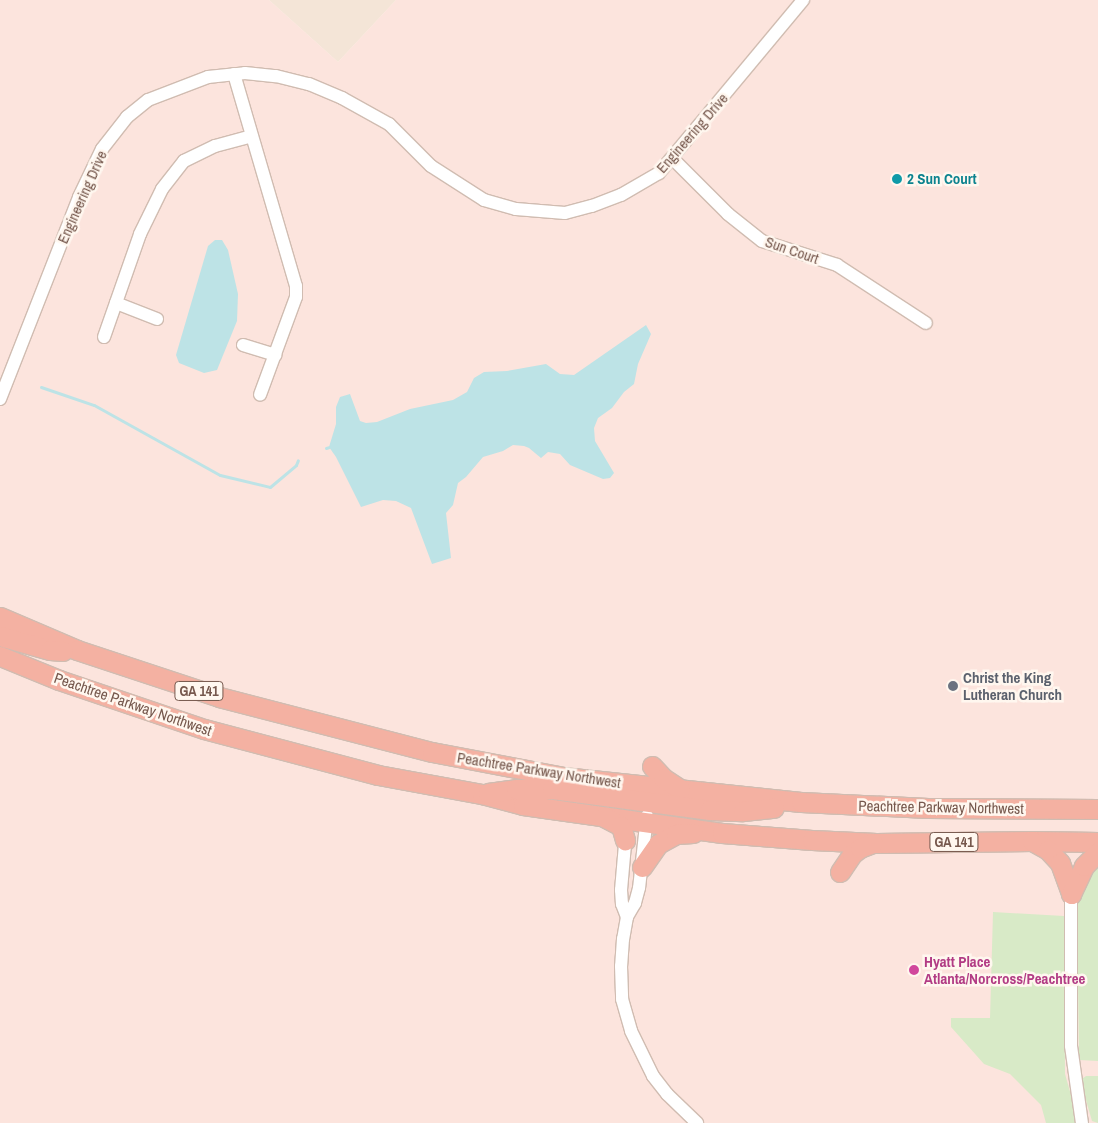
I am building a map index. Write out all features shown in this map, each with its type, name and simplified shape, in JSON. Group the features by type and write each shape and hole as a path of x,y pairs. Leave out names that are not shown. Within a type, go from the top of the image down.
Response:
{"highway":[{"name":"Peachtree Parkway Northwest","path":"0,617 77,650 219,697 432,752 563,777 722,833 876,843 1032,840 1098,842"},
{"path":"0,636 50,650 77,650"},
{"name":"Peachtree Parkway Northwest","path":"0,656 60,680 204,729 369,773 482,794 523,805 603,817 640,803 684,791 801,802 928,808 1098,809"},
{"path":"652,766 663,778 684,791"},
{"path":"482,794 534,788 640,803 744,811 801,802"},
{"path":"603,817 621,826 625,840"},
{"path":"642,868 658,844 668,837 686,833 722,833"},
{"path":"812,840 830,852 840,872 852,854 868,844 876,843"},
{"path":"1032,840 1048,850 1060,863 1071,894"},
{"path":"1071,894 1084,866 1098,852"}],"street":[{"name":"Engineering Drive","path":"0,399 79,197 102,150 127,117 148,100 208,77 234,74 276,76 309,84 342,98 389,124 443,176 484,200 516,209 565,212 592,206 639,185 659,173 803,0"},
{"path":"234,74 296,286 296,297 260,395"},
{"path":"104,337 140,234 162,190 184,161 215,146 252,136"},
{"name":"Sun Court","path":"672,158 728,214 762,240 837,265 926,324"},
{"path":"116,303 157,319"},
{"path":"243,345 275,355"},
{"path":"627,917 622,904 621,890 625,840 640,803"},
{"path":"640,803 642,868 635,903 627,917 621,966 621,990 631,1030 653,1076 667,1094 697,1123"},
{"path":"1071,894 1072,1070 1082,1123"}],"shaded area":[{"path":"0,0 269,0 338,62 396,0 1098,0 1098,1123 0,1123"},
{"path":"269,0 396,0 338,62"}],"green space":[{"path":"1098,866 1098,1061 1079,1060 1077,903 1081,878"},
{"path":"993,912 1064,916 1065,1074 1077,1116 1075,1123 1046,1123 1041,1105 1010,1074 984,1064 951,1027 951,1018 990,1018"},
{"path":"1086,1076 1098,1076 1098,1123 1092,1121 1083,1090 1082,1079"}],"water":[{"path":"215,240 222,240 228,250 238,294 237,321 217,370 204,373 179,363 176,355 208,246"},
{"path":"646,325 651,334 638,364 634,384 624,392 612,408 598,418 594,428 595,441 614,473 610,478 603,479 570,465 560,454 548,452 541,458 524,446 513,445 503,451 483,457 466,477 458,483 453,505 446,513 451,558 432,564 411,508 396,501 383,500 361,507 329,447 336,424 336,407 340,397 350,394 360,421 366,423 377,422 410,409 453,400 467,392 474,378 484,372 507,371 546,364 560,374 574,375"}],"waterway":[{"path":"41,387 94,405 220,475 270,487 296,465 298,460"}],"place":[{"name":"2 Sun Court","path":"897,179"},
{"name":"Christ the King Lutheran Church","path":"953,686"},
{"name":"Hyatt Place Atlanta/Norcross/Peachtree","path":"914,970"}]}
